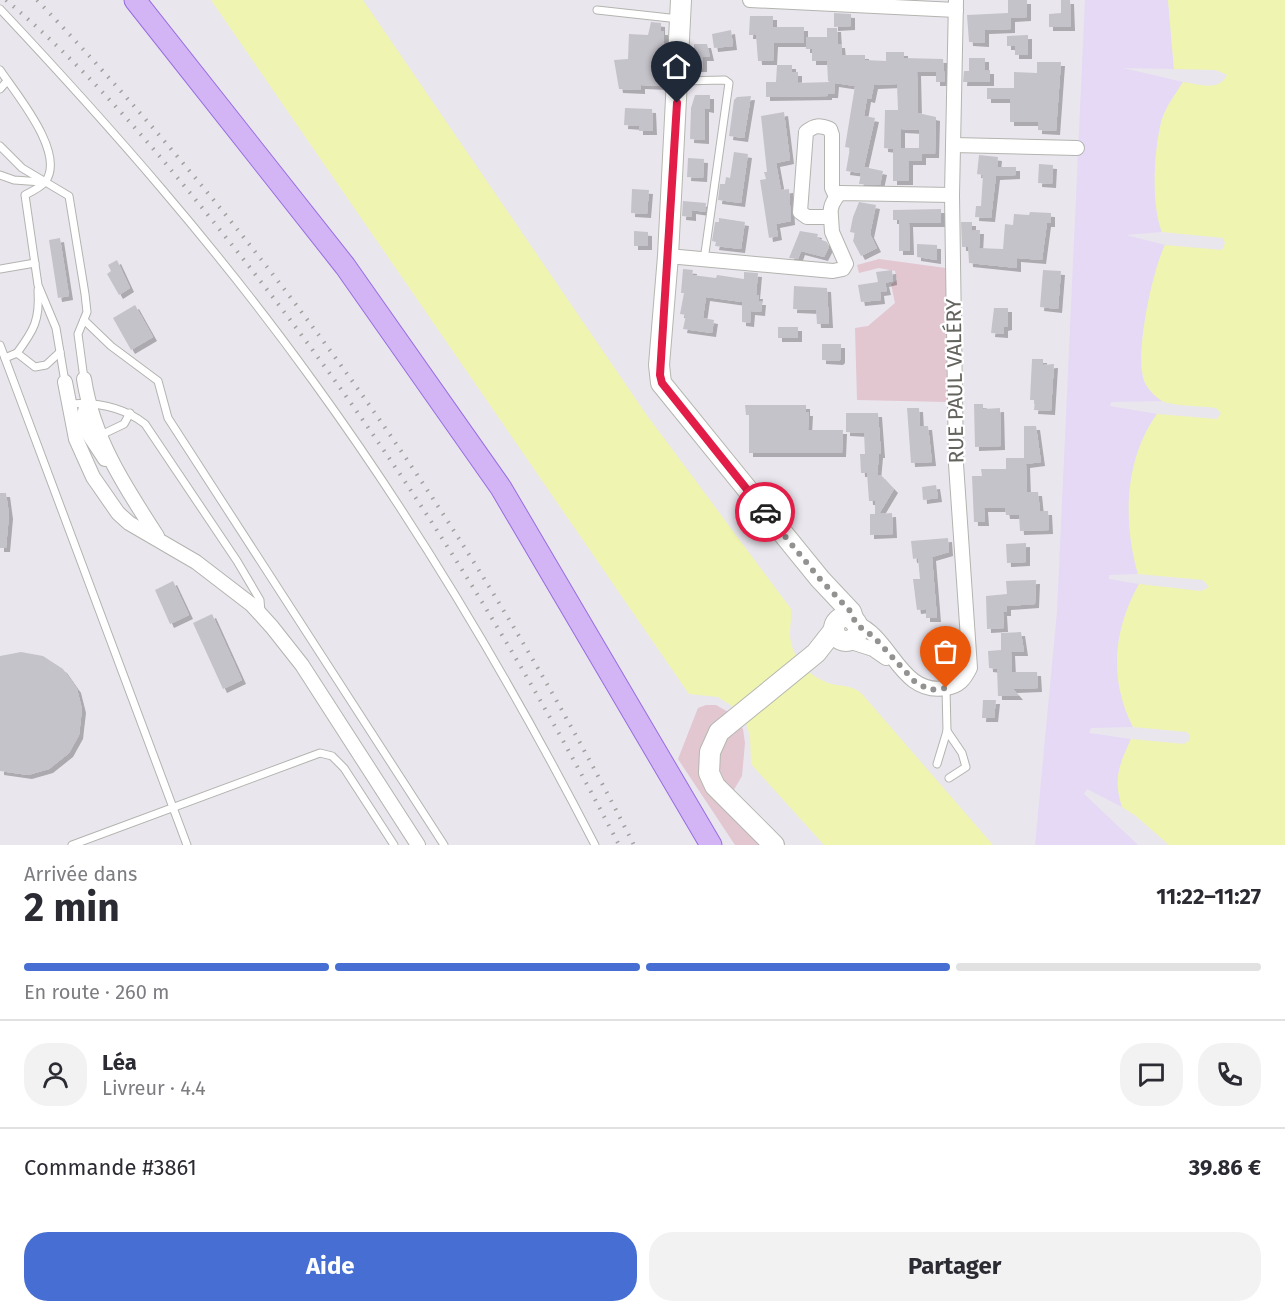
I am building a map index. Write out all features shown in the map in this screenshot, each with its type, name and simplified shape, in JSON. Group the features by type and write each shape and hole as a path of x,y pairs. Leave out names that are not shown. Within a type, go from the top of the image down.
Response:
{"main road":[{"path":"135,0 345,266 501,488 657,749 711,845"},
{"path":"657,749 698,845"},
{"path":"657,749 726,845"}],"street":[{"path":"681,0 682,20 669,256 659,365 662,383 820,579 830,605 845,630 896,663 915,682 930,690 946,688"},
{"path":"750,0 956,5"},
{"name":"RUE PAUL VALÉRY","path":"946,688 956,686 970,668 956,464 952,195 956,5"},
{"path":"831,217 807,217 800,212 806,132 812,127 830,129 832,188 836,197"},
{"path":"953,145 1077,148"},
{"path":"669,256 833,271 843,269 845,258 832,232 831,217 833,200 840,193 952,195"},
{"path":"84,379 87,403 114,470"},
{"path":"65,382 69,404 78,424 114,470 158,538"},
{"path":"87,403 78,424 76,438 93,477 118,513 129,523 196,562 262,615 296,656 418,845"},
{"path":"774,845 715,786 709,773 710,752 719,732 845,630"}],"lane":[{"path":"0,9 118,136 232,275 314,382 440,570 548,753 595,845"},
{"path":"597,10 682,20"},
{"path":"0,70 48,144 51,166 45,182 25,195 38,285 39,311 34,330 17,353 5,358"},
{"path":"678,81 725,80 729,83 704,260"},
{"path":"0,89 7,81"},
{"path":"0,146 22,168 69,195 87,312 78,334 84,379"},
{"path":"0,175 14,180 45,182"},
{"path":"0,268 34,263"},
{"path":"38,285 57,328 65,382"},
{"path":"84,320 103,339 158,381 168,418 444,845"},
{"path":"0,345 187,845"},
{"path":"17,353 35,367 46,365 60,352"},
{"path":"69,404 87,403 130,413 145,424 237,561 260,600 262,615"},
{"path":"100,435 124,424 130,413"},
{"path":"937,764 947,731 946,688"},
{"path":"947,731 962,753 966,767 949,778"},
{"path":"72,845 320,753 332,756 344,768 394,845"}],"shaded area":[{"path":"211,0 363,0 646,414 791,609 791,642 802,665 824,681 851,688 862,694 993,845 824,845 751,764 750,736 743,713 718,697 689,694"},
{"path":"1168,0 1285,0 1285,845 1169,845 1136,816 1122,807 1119,797 1119,772 1131,739 1184,744 1190,740 1187,732 1133,727 1125,709 1117,673 1117,655 1119,637 1130,601 1139,584 1201,591 1209,587 1203,580 1138,574 1130,534 1129,492 1138,451 1157,414 1217,419 1221,413 1216,408 1162,401 1147,386 1142,368 1146,312 1155,273 1165,245 1222,250 1225,243 1223,238 1162,232 1159,221 1156,208 1155,163 1161,123 1170,101 1183,82 1214,85 1219,84 1227,75 1216,70 1174,69"},
{"path":"879,259 946,268 947,402 857,400 855,328 868,326 895,303 891,284 897,280 895,271 879,268 859,273 857,265"},
{"path":"716,705 730,713 743,729 745,743 742,776 732,793 722,781 718,759 701,759 763,845 735,845 678,759 698,708"}],"sand":[{"path":"1085,0 1168,0 1174,69 1123,68 1183,82 1170,101 1161,122 1157,148 1155,193 1162,232 1126,235 1165,245 1150,292 1141,352 1144,381 1162,401 1111,402 1110,406 1157,414 1138,450 1130,491 1130,534 1138,574 1109,575 1109,579 1139,584 1124,619 1117,655 1120,691 1133,727 1091,728 1089,733 1131,739 1119,772 1118,788 1122,807 1087,789 1084,794 1138,845 1035,845 1057,611"}],"building":[{"path":"1008,0 1027,0 1027,17 1011,18 1011,29 985,30 985,43 969,42 967,15 1008,13"},
{"path":"1061,0 1070,0 1071,27 1049,27 1049,14 1061,13"},
{"path":"834,13 851,14 851,26 834,27"},
{"path":"750,16 773,16 773,27 804,27 804,43 774,43 773,61 758,61 756,35 749,35"},
{"path":"651,22 661,23 661,31 664,31 663,86 641,85 641,90 619,89 614,60 628,59 629,34 648,35"},
{"path":"827,28 837,28 838,44 841,44 842,55 865,55 865,60 886,61 886,52 904,52 904,58 943,59 945,82 936,82 936,72 917,72 918,113 936,117 935,154 922,154 922,161 909,161 909,181 893,181 893,149 884,148 885,110 898,110 897,84 874,85 871,99 867,98 864,116 875,118 864,167 883,171 880,185 859,184 861,173 846,171 850,148 845,147 855,86 835,83 834,94 828,94 828,96 766,97 766,82 776,82 777,65 792,65 792,72 798,72 798,83 830,82 828,81 827,61 812,61 812,49 806,49 806,37 827,37","holes":["901,129 919,130 919,148 901,148"]},
{"path":"731,30 733,46 714,48 712,34"},
{"path":"1028,35 1028,55 1015,55 1015,46 1007,46 1007,36"},
{"path":"694,44 707,44 710,57 703,57 703,68 694,68"},
{"path":"969,58 985,58 985,70 990,70 990,82 963,82 964,71 969,71"},
{"path":"1037,62 1061,62 1056,131 1038,130 1038,122 1010,122 1010,99 987,99 987,88 1014,88 1014,72 1037,73"},
{"path":"695,95 710,95 710,109 705,108 705,140 690,139 691,108"},
{"path":"751,96 744,138 729,136 734,100 737,97"},
{"path":"625,108 652,109 653,131 639,131 639,126 624,125"},
{"path":"784,112 790,160 776,163 781,190 789,189 791,221 776,224 778,236 769,238 760,180 766,179 764,172 767,172 761,116"},
{"path":"734,152 748,154 741,203 718,200 720,184 725,184 726,177 730,178"},
{"path":"979,155 998,157 997,167 1016,167 1016,175 996,176 991,218 975,217 976,206 981,206 983,175 977,174"},
{"path":"688,158 704,159 703,178 687,177"},
{"path":"1039,164 1053,165 1052,184 1038,183"},
{"path":"632,189 649,190 647,214 631,213"},
{"path":"683,201 706,203 705,212 692,210 692,217 682,216"},
{"path":"859,202 876,205 870,234 877,248 861,256 853,241 855,233 850,232"},
{"path":"941,209 941,223 909,223 910,251 899,251 899,220 893,220 893,210"},
{"path":"1030,212 1051,213 1051,223 1047,223 1042,260 1017,258 1017,268 969,263 968,247 962,247 961,222 972,222 972,237 973,230 980,230 979,248 1003,249 1005,224 1013,225 1014,214 1029,215"},
{"path":"719,218 745,222 741,249 715,246 716,242 712,241 715,222 719,222"},
{"path":"634,231 648,232 648,246 634,246"},
{"path":"800,231 818,234 817,238 827,242 829,247 824,257 801,251 798,259 789,258"},
{"path":"60,238 69,296 58,298 49,240"},
{"path":"917,244 937,245 937,260 917,257"},
{"path":"117,260 130,288 119,295 107,274 111,271 108,265"},
{"path":"683,269 693,270 692,275 716,278 717,275 744,279 744,272 758,273 756,295 759,295 758,301 762,301 761,312 751,311 750,323 742,322 742,302 706,297 703,318 714,320 712,333 683,329 686,315 680,314 684,293 681,293"},
{"path":"892,270 893,281 885,283 887,291 880,292 881,300 861,302 858,285 878,282 876,272"},
{"path":"1043,270 1061,271 1058,309 1040,307"},
{"path":"794,286 827,288 829,324 817,324 816,310 793,309"},
{"path":"135,305 153,337 131,350 113,318"},
{"path":"994,308 1008,308 1008,326 1004,327 1004,334 991,333"},
{"path":"778,327 798,327 798,338 778,338"},
{"path":"822,344 841,344 841,359 839,361 822,360"},
{"path":"1032,359 1043,359 1043,365 1054,364 1051,411 1034,410 1035,400 1030,400"},
{"path":"974,404 983,404 983,409 1000,408 1001,446 975,447"},
{"path":"745,405 806,405 806,412 809,412 808,430 843,430 842,453 749,453 749,415 746,415"},
{"path":"907,408 919,408 920,426 928,426 932,462 911,463"},
{"path":"846,413 878,413 881,454 879,454 877,476 881,475 894,489 879,514 892,513 893,534 870,535 870,514 875,514 875,498 874,501 869,501 867,473 861,473 860,454 865,454 864,433 846,432"},
{"path":"1024,426 1036,426 1041,462 1026,464 1027,492 1038,492 1040,511 1048,511 1049,530 1020,531 1019,515 1006,515 1005,508 984,508 985,522 974,522 972,476 982,476 981,469 1006,469 1006,458 1024,458"},
{"path":"936,485 938,498 923,500 922,487"},
{"path":"0,493 6,493 9,515 6,548 0,548"},
{"path":"948,538 949,552 932,557 937,618 926,618 926,609 917,610 913,579 920,579 918,558 913,559 911,541"},
{"path":"1026,543 1026,562 1007,563 1006,544"},
{"path":"1036,580 1035,604 1007,606 1007,612 1003,612 1004,628 987,629 986,596 1007,594 1006,581"},
{"path":"173,581 189,615 170,624 155,590"},
{"path":"212,614 242,680 223,689 193,623"},
{"path":"1021,632 1024,652 1011,652 1012,672 1037,672 1038,688 1013,689 1019,696 998,696 997,669 989,668 988,651 1001,650 1001,633"},
{"path":"21,652 43,656 63,669 77,689 82,709 79,735 69,753 49,769 28,775 0,771 0,656"},
{"path":"983,700 996,700 994,718 982,718"}],"railway":[{"path":"6,0 65,54 147,142 224,235 335,380 437,530 485,607 532,685 619,845"},
{"path":"37,0 125,96 209,194 290,296 366,401 439,508 508,618 573,730 634,845"}],"way so far":[{"path":"765,512 820,579 851,612 856,624 874,637 915,682 930,690 946,688"}],"route":[{"path":"677,103 660,375 662,383 765,512"}]}
